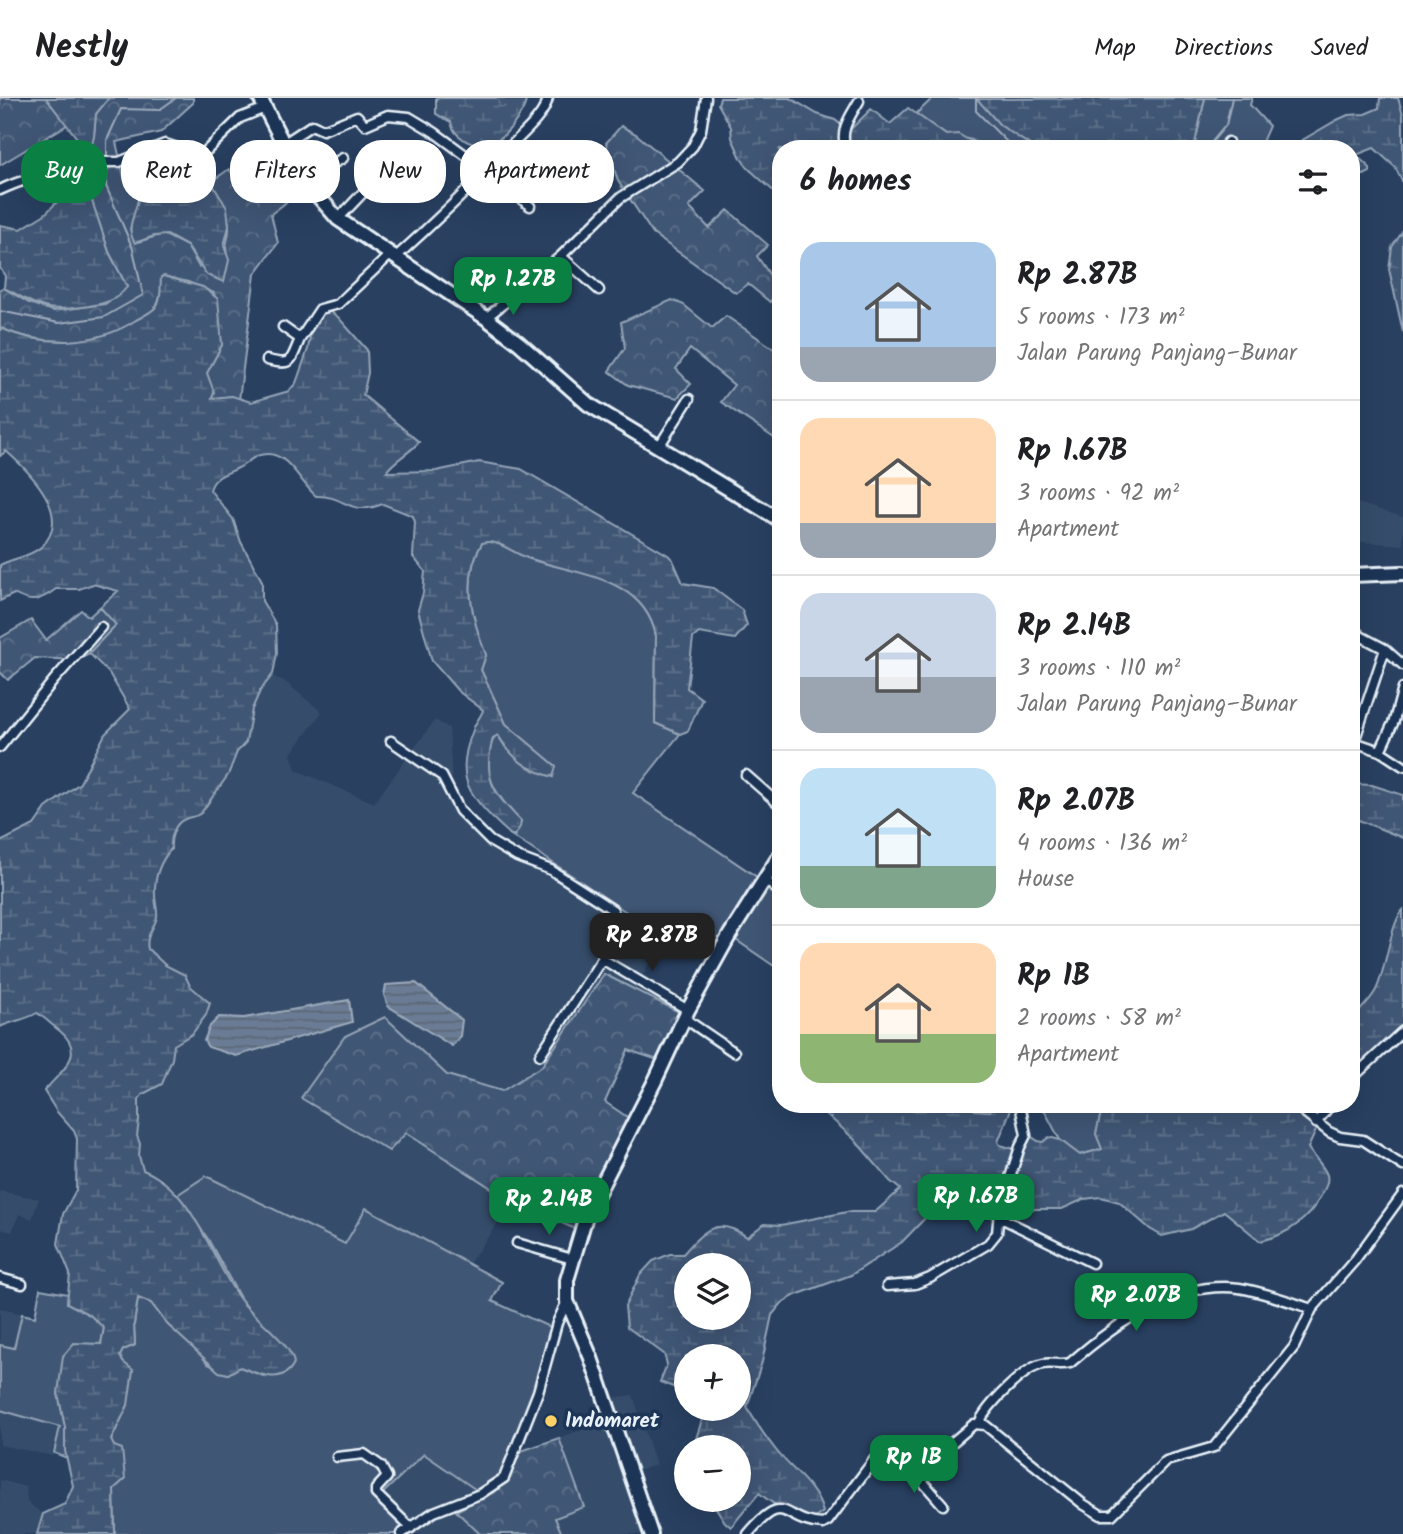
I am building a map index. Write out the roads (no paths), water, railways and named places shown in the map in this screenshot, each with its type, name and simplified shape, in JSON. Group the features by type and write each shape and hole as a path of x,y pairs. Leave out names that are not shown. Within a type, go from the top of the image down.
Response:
{"main road":[{"path":"262,103 281,140"},
{"path":"323,203 357,234 394,255 519,343 576,395 658,448 772,515"},
{"path":"1360,575 1403,573"},
{"path":"651,1534 591,1358 567,1301 567,1280 586,1216 686,1014 772,867"}],"street":[{"path":"516,140 546,105 548,98"},
{"path":"486,318 561,256 620,198 678,162 693,146 701,130 706,98"},
{"path":"843,140 844,128 858,99"},
{"path":"0,190 42,178 78,188 90,165 114,162 165,144 190,154 204,153 240,118 262,103"},
{"path":"289,140 312,125 323,130 357,116 365,125 388,116 409,117 460,151"},
{"path":"267,360 284,364 289,361 320,309 338,304 460,200"},
{"path":"338,219 354,202"},
{"path":"526,203 530,206"},
{"path":"561,256 599,290"},
{"path":"283,327 300,339"},
{"path":"658,448 689,398"},
{"path":"0,747 54,680 102,627"},
{"path":"1360,636 1385,649 1403,665"},
{"path":"1360,719 1385,649"},
{"path":"1380,751 1394,721 1403,688"},
{"path":"1394,721 1403,710"},
{"path":"391,741 442,776 449,785 451,796 460,811 490,841 517,857 551,870 610,907 613,917 602,959 540,1055"},
{"path":"1360,745 1380,751 1403,766"},
{"path":"746,775 772,798"},
{"path":"764,879 772,886"},
{"path":"602,959 686,1014 734,1052"},
{"path":"1360,1071 1403,1031"},
{"path":"887,1286 915,1284 959,1262 993,1239 999,1228 999,1217 1026,1135 1022,1113"},
{"path":"1304,1113 1316,1124 1340,1137 1363,1140 1403,1166"},
{"path":"1316,1124 1324,1113"},
{"path":"747,1534 768,1512 776,1510 806,1521 824,1524 877,1456 887,1453 916,1467 927,1464 974,1424 979,1423 985,1425 1083,1504 1101,1515 1109,1516 1166,1461 1214,1447 1293,1347 1312,1309 1355,1259 1403,1194"},
{"path":"999,1217 1092,1262"},
{"path":"517,1243 572,1259"},
{"path":"0,1278 22,1284"},
{"path":"979,1423 993,1401 1032,1368 1046,1363 1070,1363 1094,1342 1172,1295 1208,1288 1237,1288 1312,1309"},
{"path":"401,1534 433,1513 480,1494 504,1478 538,1392 557,1323 567,1301"},
{"path":"337,1457 364,1454 381,1466 387,1477 375,1492 411,1528"},
{"path":"908,1465 943,1506"}],"waterway":[{"path":"107,140 121,109 159,110 176,98"},
{"path":"976,98 976,111 1005,140"},
{"path":"1214,140 1226,125 1232,98"},
{"path":"0,311 59,323 104,317 143,295 133,249 107,188"}],"place":[{"name":"Indomaret","path":"551,1421"}]}
